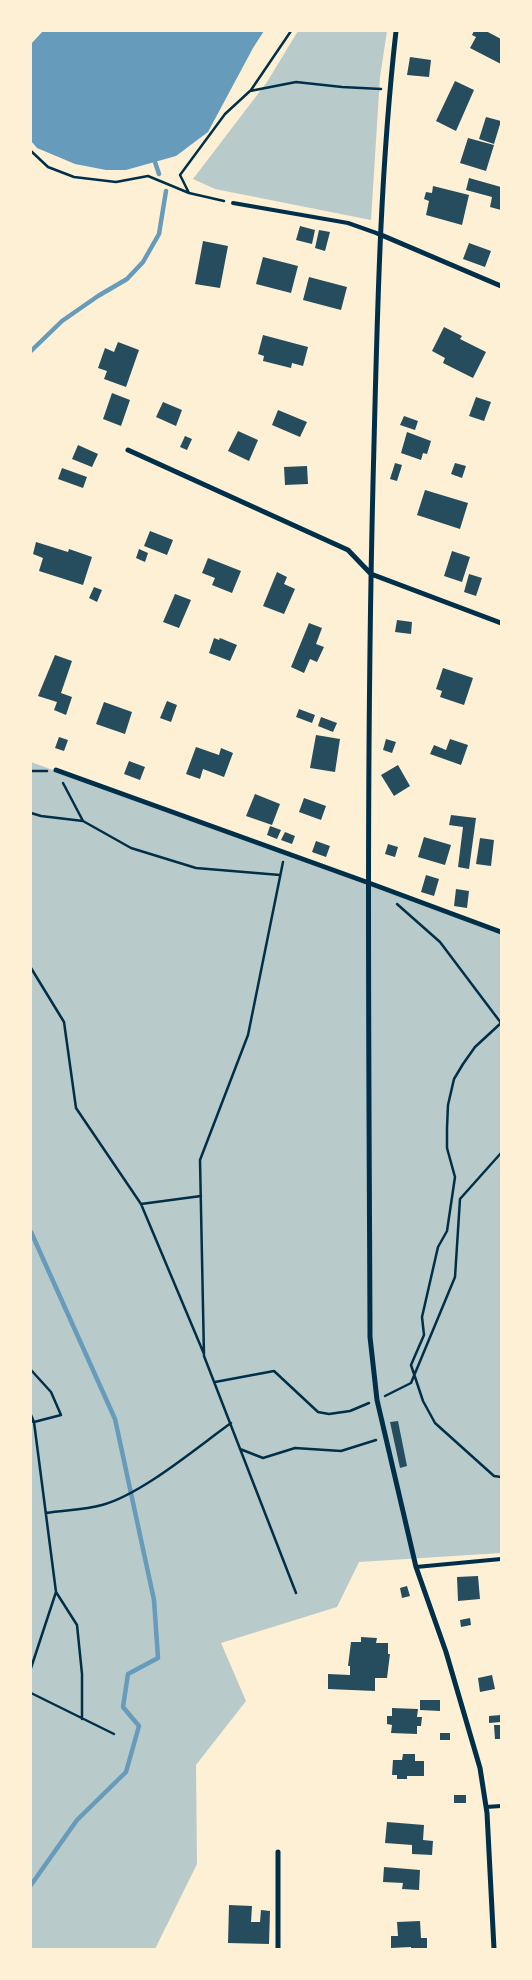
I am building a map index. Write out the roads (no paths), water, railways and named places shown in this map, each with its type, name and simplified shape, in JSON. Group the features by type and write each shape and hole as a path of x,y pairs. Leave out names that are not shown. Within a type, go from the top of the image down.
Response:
{"street":[{"path":"396,31 379,234 371,574 369,883 370,1337 377,1400 416,1567 449,1661 480,1768 486,1807 494,1949"},
{"path":"379,234 501,286"},
{"path":"128,450 348,550 371,574 501,623"},
{"path":"56,770 501,932"},
{"path":"278,1852 278,1949"}],"lane":[{"path":"233,203 348,223 379,234"},
{"path":"416,1567 501,1559"},
{"path":"486,1807 501,1806"}],"water":[{"path":"43,31 264,31 208,132 176,156 126,170 106,170 75,164 37,148 31,141 31,44"}],"waterway":[{"path":"155,162 159,174"},
{"path":"31,351 62,321 127,279 143,262 159,234 166,191"},
{"path":"31,1232 115,1419 154,1600 158,1658 128,1674 123,1707 139,1726 126,1772 77,1820 31,1885"}]}
